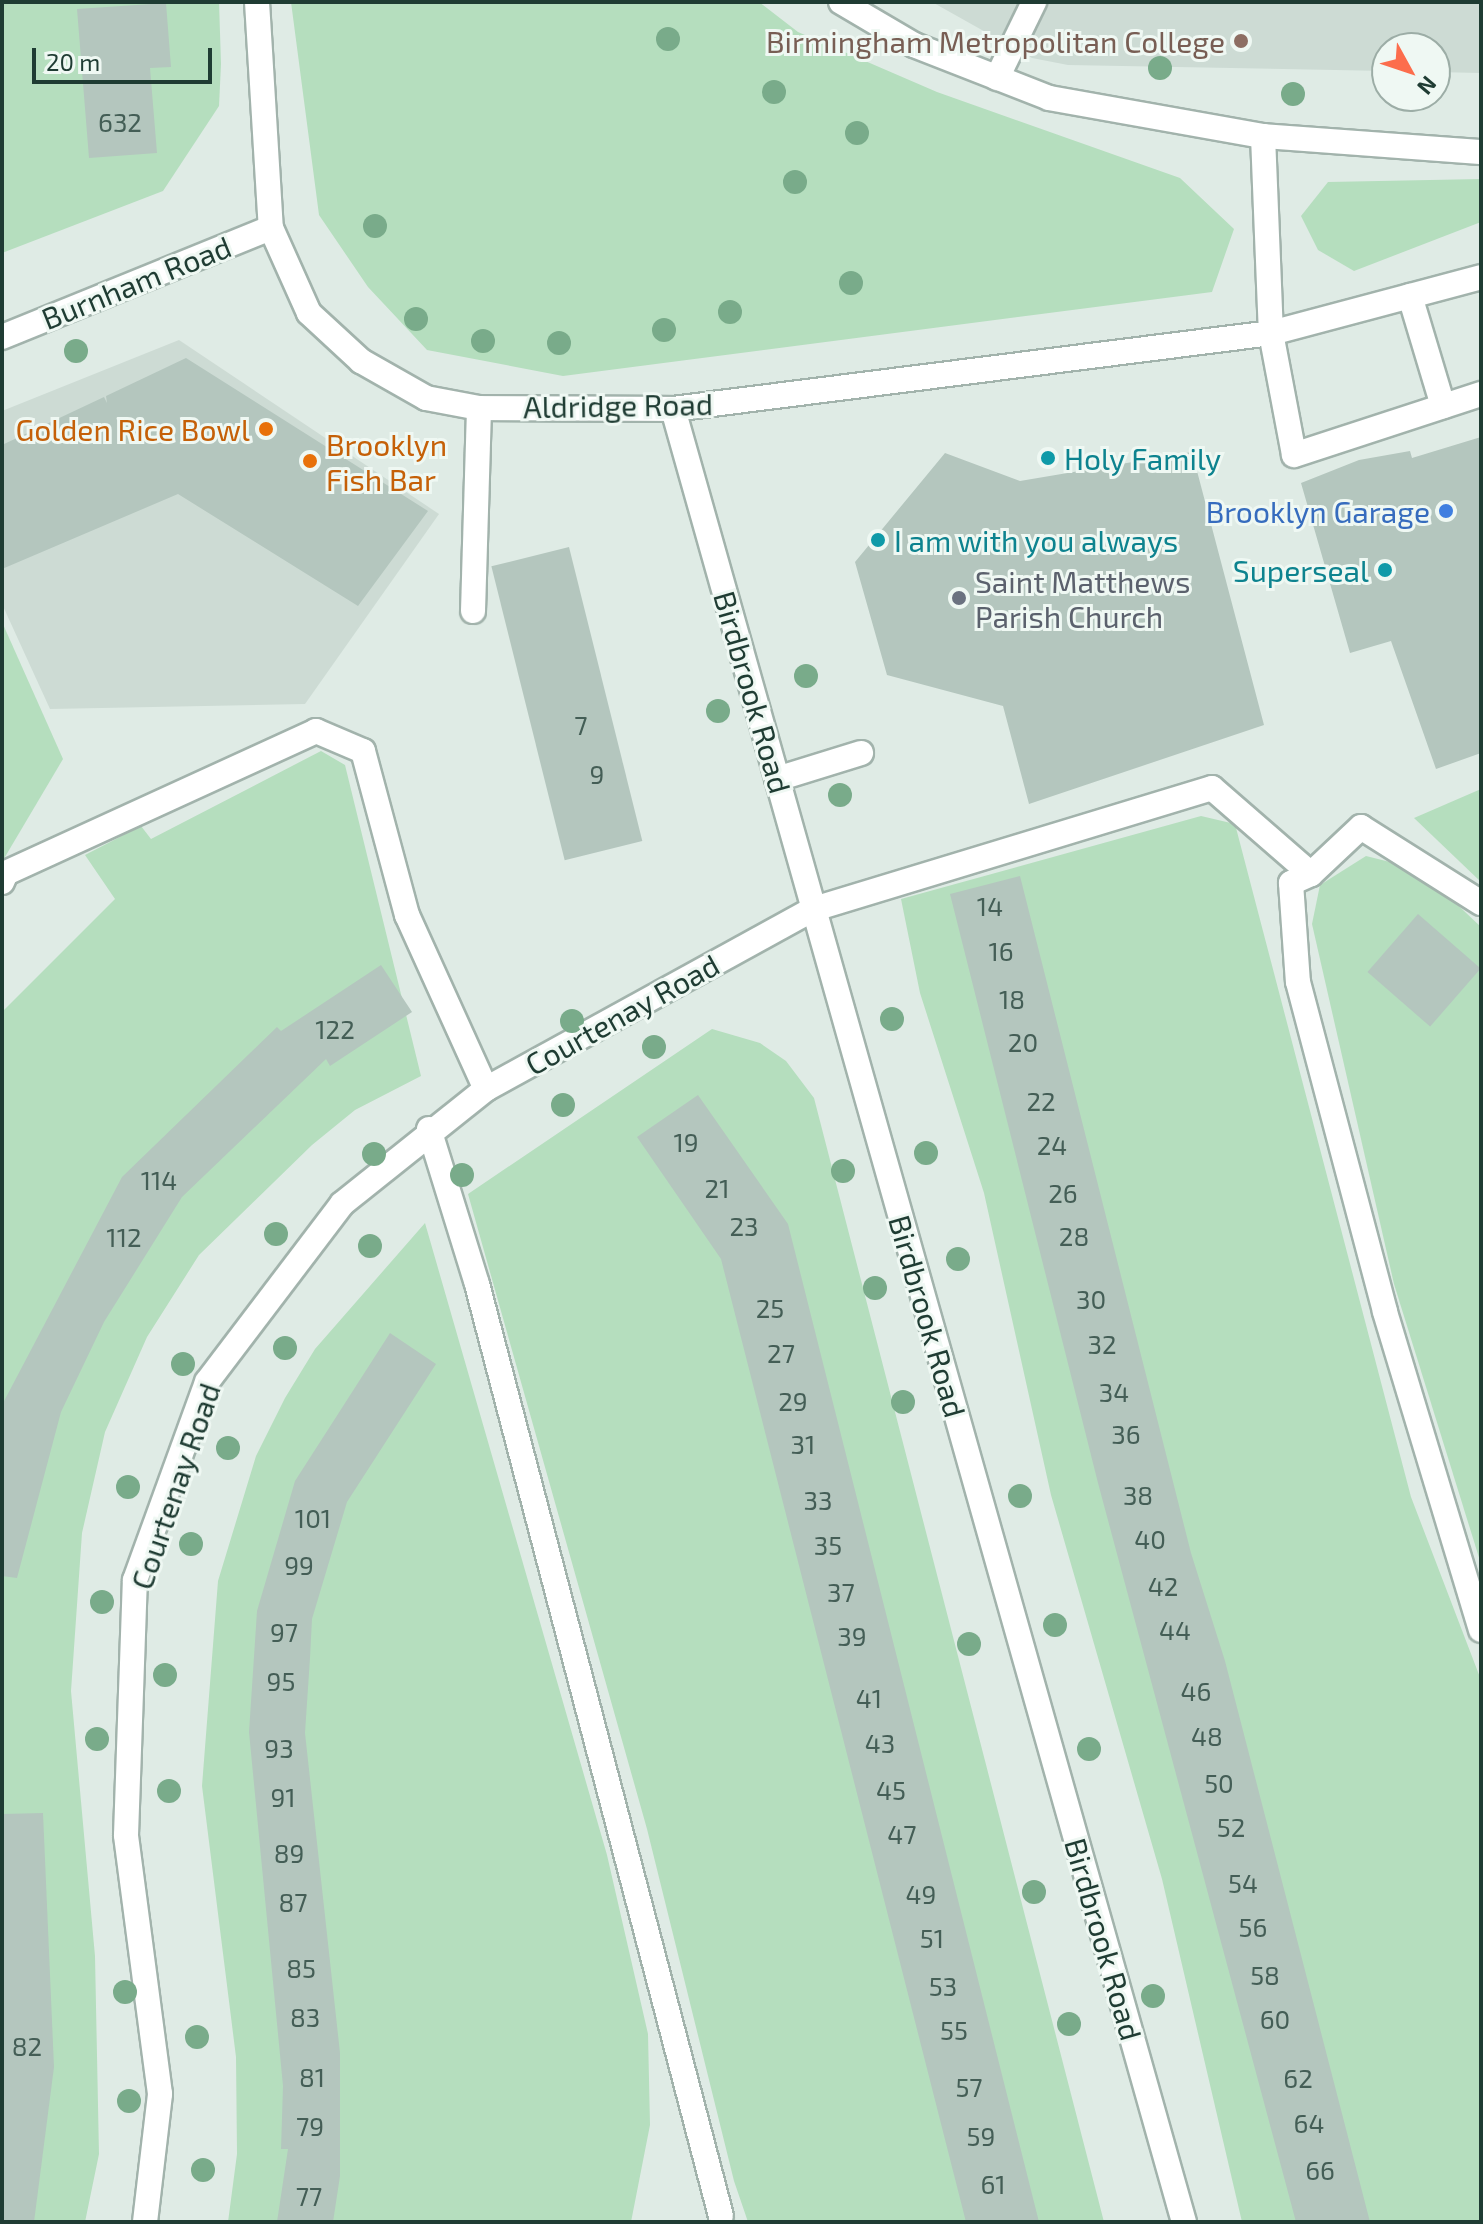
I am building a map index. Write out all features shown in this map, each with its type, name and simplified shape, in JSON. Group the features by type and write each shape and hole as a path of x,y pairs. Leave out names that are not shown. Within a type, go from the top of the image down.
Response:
{"street":[{"name":"Aldridge Road","path":"257,2 271,228 309,313 361,361 426,398 479,408 673,409 1271,333 1481,277"},
{"path":"841,2 914,45 1049,98 1263,136 1481,152"},
{"path":"997,78 1034,2"},
{"path":"1263,136 1271,333 1294,455 1481,394"},
{"name":"Burnham Road","path":"2,337 271,228"},
{"path":"1410,296 1443,406"},
{"path":"473,611 479,408"},
{"name":"Birdbrook Road","path":"673,409 1184,2222"},
{"path":"2,882 6,873 316,731 363,751 407,915 486,1089"},
{"path":"777,779 861,753"},
{"name":"Courtenay Road","path":"145,2222 160,2094 126,1835 135,1580 207,1382 342,1204 429,1129 486,1089 814,909 1212,788 1311,874"},
{"path":"1481,903 1361,827 1311,874 1291,883 1298,982 1385,1312 1481,1630"},
{"path":"429,1129 477,1284 721,2220"}],"shaded area":[{"name":"Birmingham Metropolitan College","path":"932,2 1481,2 1481,73 1451,72 1451,32 1371,32 1371,71 1068,65 1032,58"},
{"path":"179,340 439,514 305,704 50,709 2,604 2,411"}],"green space":[{"path":"2,2 219,2 221,64 219,106 163,191 2,253"},
{"path":"291,2 759,2 798,32 937,92 1180,178 1234,229 1212,292 563,376 427,350 368,287 319,215"},
{"path":"1481,179 1481,222 1354,271 1318,250 1301,216 1328,182"},
{"path":"2,622 63,759 2,862"},
{"path":"321,751 345,765 421,1076 355,1110 312,1145 199,1255 147,1337 105,1432 82,1533 71,1691 95,1956 99,2154 85,2222 2,2222 2,1012 115,899 85,855 141,826 151,839"},
{"path":"1481,789 1481,882 1414,818"},
{"path":"1201,816 1235,824 1411,1497 1481,1680 1481,2222 1242,2222 1162,1879 1051,1495 984,1193 920,993 901,899"},
{"path":"1366,856 1398,864 1445,893 1481,927 1481,1564 1394,1284 1312,924 1320,885"},
{"path":"712,1029 760,1043 786,1061 814,1098 1104,2222 748,2222 734,2181 647,1829 468,1194"},
{"path":"425,1223 607,1855 648,2034 650,2125 631,2222 228,2222 237,2154 236,2057 202,1786 218,1581 256,1456 285,1398 315,1349"}],"building":[{"path":"166,3 171,67 150,68 157,153 89,158 77,9"},
{"path":"186,358 428,511 358,606 178,494 2,569 2,445 104,397 107,403 106,396"},
{"path":"1481,437 1481,753 1436,769 1391,641 1350,653 1301,483 1359,460 1410,451 1412,458"},
{"path":"1192,452 1264,725 1029,804 1003,706 887,675 855,562 945,453 1020,481"},
{"path":"569,547 642,841 565,860 491,566"},
{"path":"1020,876 1191,1553 1225,1661 1370,2222 1296,2222 1098,1483 950,894"},
{"path":"1418,914 1481,968 1430,1027 1367,972"},
{"path":"381,965 412,1012 330,1066 326,1059 182,1197 104,1322 61,1412 17,1578 2,1576 2,1405 122,1177 277,1027 281,1031"},
{"path":"698,1095 788,1224 1039,2222 966,2222 721,1259 637,1137"},
{"path":"390,1333 436,1364 347,1502 312,1619 305,1733 340,2053 340,2176 333,2222 277,2222 288,2149 281,2149 283,2086 249,1732 257,1611 295,1481"},
{"path":"43,1813 54,2067 34,2222 2,2222 2,1814"}],"place":[{"name":"Birmingham Metropolitan College","path":"1241,41"},
{"name":"Golden Rice Bowl","path":"266,429"},
{"name":"Holy Family","path":"1048,458"},
{"name":"Brooklyn Fish Bar","path":"310,461"},
{"name":"Brooklyn Garage","path":"1446,511"},
{"name":"I am with you always","path":"878,540"},
{"name":"Superseal","path":"1385,570"},
{"name":"Saint Matthews Parish Church","path":"959,598"}]}
